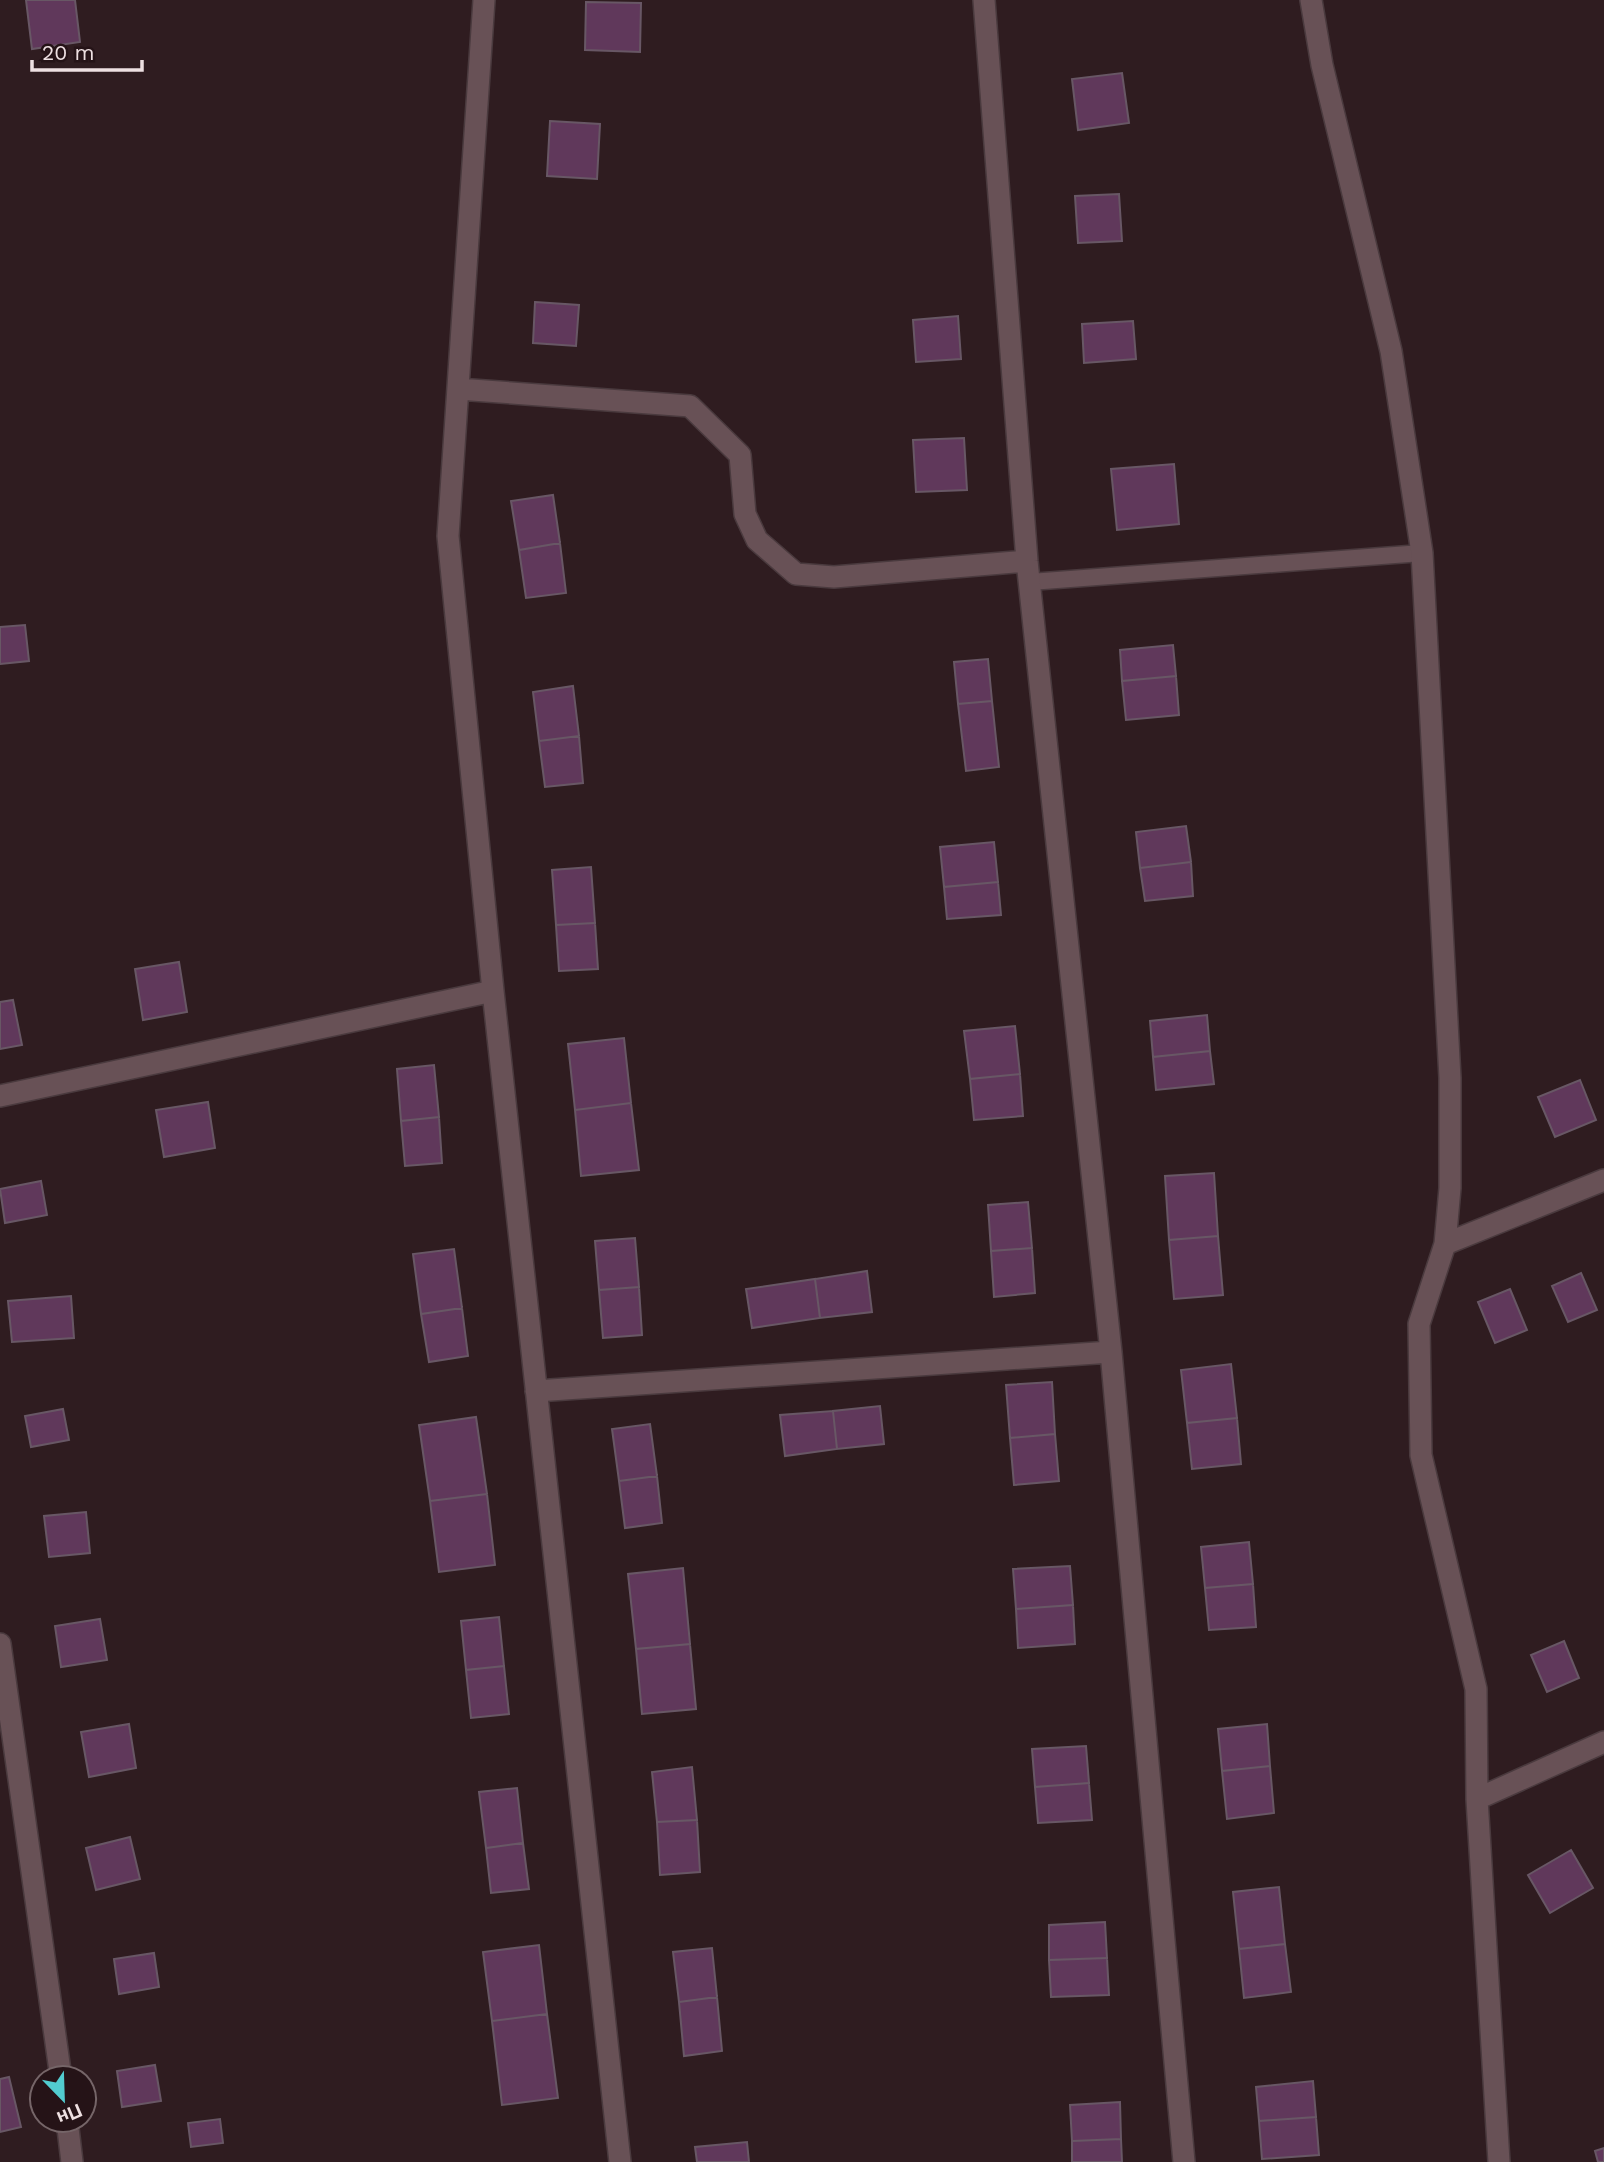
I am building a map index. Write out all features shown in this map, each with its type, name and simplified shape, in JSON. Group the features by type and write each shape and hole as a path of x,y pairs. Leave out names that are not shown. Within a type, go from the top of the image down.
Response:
{"street":[{"path":"484,0 448,536 493,991 621,2162"},
{"path":"984,0 1029,572 1111,1352 1184,2162"},
{"path":"1311,0 1322,65 1391,351 1422,553 1450,1078 1450,1188 1445,1244 1419,1324 1421,1455 1476,1689 1477,1799 1499,2162"},
{"path":"458,389 691,406 740,455 745,514 757,540 796,574 834,577 1029,572"},
{"path":"0,1096 493,991"},
{"path":"1445,1244 1604,1180"},
{"path":"536,1391 1111,1352"},
{"path":"0,1644 59,2064"},
{"path":"1477,1799 1604,1742"},
{"path":"68,2134 72,2162"}],"lane":[{"path":"1029,572 1422,553"}],"building":[{"path":"26,0 75,0 80,42 32,49"},
{"path":"586,2 641,3 640,52 585,50"},
{"path":"1122,73 1129,123 1078,130 1072,79"},
{"path":"550,121 600,124 597,179 547,176"},
{"path":"1119,194 1122,241 1078,243 1075,196"},
{"path":"535,302 579,305 576,346 533,343"},
{"path":"958,316 961,359 916,362 913,320"},
{"path":"1133,321 1136,359 1084,363 1082,324"},
{"path":"964,438 967,490 916,492 913,440"},
{"path":"1174,464 1179,524 1117,530 1111,469"},
{"path":"553,495 560,543 519,550 511,501"},
{"path":"560,543 566,593 526,598 519,550"},
{"path":"25,625 29,661 0,664 0,627"},
{"path":"1173,645 1176,676 1122,681 1120,650"},
{"path":"988,659 992,701 958,704 954,662"},
{"path":"1176,676 1179,715 1126,720 1122,681"},
{"path":"573,686 579,736 539,741 533,692"},
{"path":"992,701 999,767 966,771 958,704"},
{"path":"579,736 583,783 545,787 539,741"},
{"path":"1186,826 1191,862 1140,868 1136,832"},
{"path":"994,842 998,882 944,887 940,847"},
{"path":"1191,862 1193,896 1145,901 1140,868"},
{"path":"591,867 595,923 556,925 552,870"},
{"path":"998,882 1001,915 947,919 944,887"},
{"path":"595,923 598,969 559,971 556,925"},
{"path":"179,962 187,1012 143,1020 135,969"},
{"path":"13,1000 22,1045 0,1049 0,1002"},
{"path":"1207,1015 1210,1051 1153,1057 1150,1021"},
{"path":"1015,1026 1020,1074 970,1079 964,1031"},
{"path":"624,1038 631,1103 575,1110 568,1044"},
{"path":"1210,1051 1214,1084 1156,1090 1153,1057"},
{"path":"434,1065 439,1117 401,1121 397,1069"},
{"path":"1020,1074 1023,1116 974,1120 970,1079"},
{"path":"1580,1080 1596,1120 1555,1137 1538,1097"},
{"path":"208,1102 215,1148 164,1157 156,1110"},
{"path":"631,1103 639,1170 581,1176 575,1110"},
{"path":"439,1117 442,1163 405,1166 401,1121"},
{"path":"1214,1173 1218,1236 1169,1240 1165,1176"},
{"path":"41,1181 47,1215 5,1223 0,1189"},
{"path":"1028,1202 1032,1248 991,1251 988,1205"},
{"path":"1218,1236 1223,1295 1174,1299 1169,1240"},
{"path":"635,1238 639,1287 599,1290 595,1241"},
{"path":"1032,1248 1035,1293 994,1297 991,1251"},
{"path":"454,1249 462,1308 421,1314 413,1254"},
{"path":"867,1271 872,1312 820,1318 815,1279"},
{"path":"1581,1273 1597,1310 1568,1322 1552,1286"},
{"path":"815,1279 820,1318 752,1328 746,1289"},
{"path":"639,1287 642,1335 603,1338 599,1290"},
{"path":"1510,1289 1527,1330 1495,1343 1478,1302"},
{"path":"71,1296 74,1338 12,1342 8,1301"},
{"path":"462,1308 468,1356 429,1362 421,1314"},
{"path":"1231,1364 1237,1418 1187,1423 1181,1370"},
{"path":"1052,1382 1055,1434 1010,1438 1006,1385"},
{"path":"880,1406 884,1444 837,1449 833,1411"},
{"path":"63,1409 69,1440 31,1447 25,1416"},
{"path":"833,1411 837,1449 785,1456 780,1415"},
{"path":"476,1417 487,1494 430,1501 419,1425"},
{"path":"1237,1418 1241,1464 1192,1469 1187,1423"},
{"path":"650,1424 657,1476 619,1481 612,1429"},
{"path":"1055,1434 1059,1481 1014,1485 1010,1438"},
{"path":"657,1476 662,1523 625,1528 619,1481"},
{"path":"487,1494 495,1565 439,1572 430,1501"},
{"path":"86,1512 90,1553 49,1557 44,1516"},
{"path":"1249,1542 1253,1584 1205,1588 1201,1547"},
{"path":"1070,1566 1073,1605 1016,1609 1013,1569"},
{"path":"683,1568 690,1644 636,1649 628,1574"},
{"path":"1253,1584 1256,1627 1209,1630 1205,1588"},
{"path":"1073,1605 1075,1644 1018,1648 1016,1609"},
{"path":"499,1617 504,1666 466,1670 461,1621"},
{"path":"100,1619 107,1660 61,1667 55,1626"},
{"path":"1564,1641 1579,1678 1547,1692 1531,1655"},
{"path":"690,1644 696,1709 642,1714 636,1649"},
{"path":"504,1666 509,1714 471,1718 466,1670"},
{"path":"129,1724 136,1768 89,1777 81,1732"},
{"path":"1267,1724 1270,1766 1222,1771 1218,1729"},
{"path":"1086,1746 1089,1783 1035,1787 1032,1749"},
{"path":"1270,1766 1274,1813 1227,1819 1222,1771"},
{"path":"692,1767 697,1820 657,1822 652,1772"},
{"path":"1089,1783 1092,1820 1038,1823 1035,1787"},
{"path":"517,1788 523,1843 486,1848 479,1792"},
{"path":"697,1820 700,1872 660,1875 657,1822"},
{"path":"130,1837 140,1879 96,1890 86,1848"},
{"path":"523,1843 529,1889 491,1893 486,1848"},
{"path":"1571,1850 1593,1888 1550,1913 1528,1875"},
{"path":"1279,1887 1285,1944 1239,1949 1233,1892"},
{"path":"1105,1922 1107,1958 1049,1960 1049,1925"},
{"path":"1285,1944 1291,1992 1244,1998 1239,1949"},
{"path":"539,1945 547,2014 492,2021 483,1952"},
{"path":"712,1948 717,1997 679,2002 673,1952"},
{"path":"154,1953 159,1987 119,1994 114,1959"},
{"path":"1107,1958 1109,1995 1051,1997 1049,1960"},
{"path":"717,1997 722,2051 684,2056 679,2002"},
{"path":"547,2014 558,2098 502,2105 492,2021"},
{"path":"155,2065 161,2101 122,2107 117,2071"},
{"path":"9,2077 21,2127 0,2132 0,2079"},
{"path":"1313,2081 1316,2117 1259,2121 1256,2087"},
{"path":"1120,2102 1121,2139 1072,2141 1070,2105"},
{"path":"1316,2117 1319,2155 1262,2159 1259,2121"},
{"path":"220,2119 223,2143 191,2147 188,2123"},
{"path":"1121,2139 1122,2162 1072,2162 1072,2141"},
{"path":"747,2142 749,2162 697,2162 695,2147"},
{"path":"1604,2148 1604,2162 1598,2162 1595,2151"}]}
